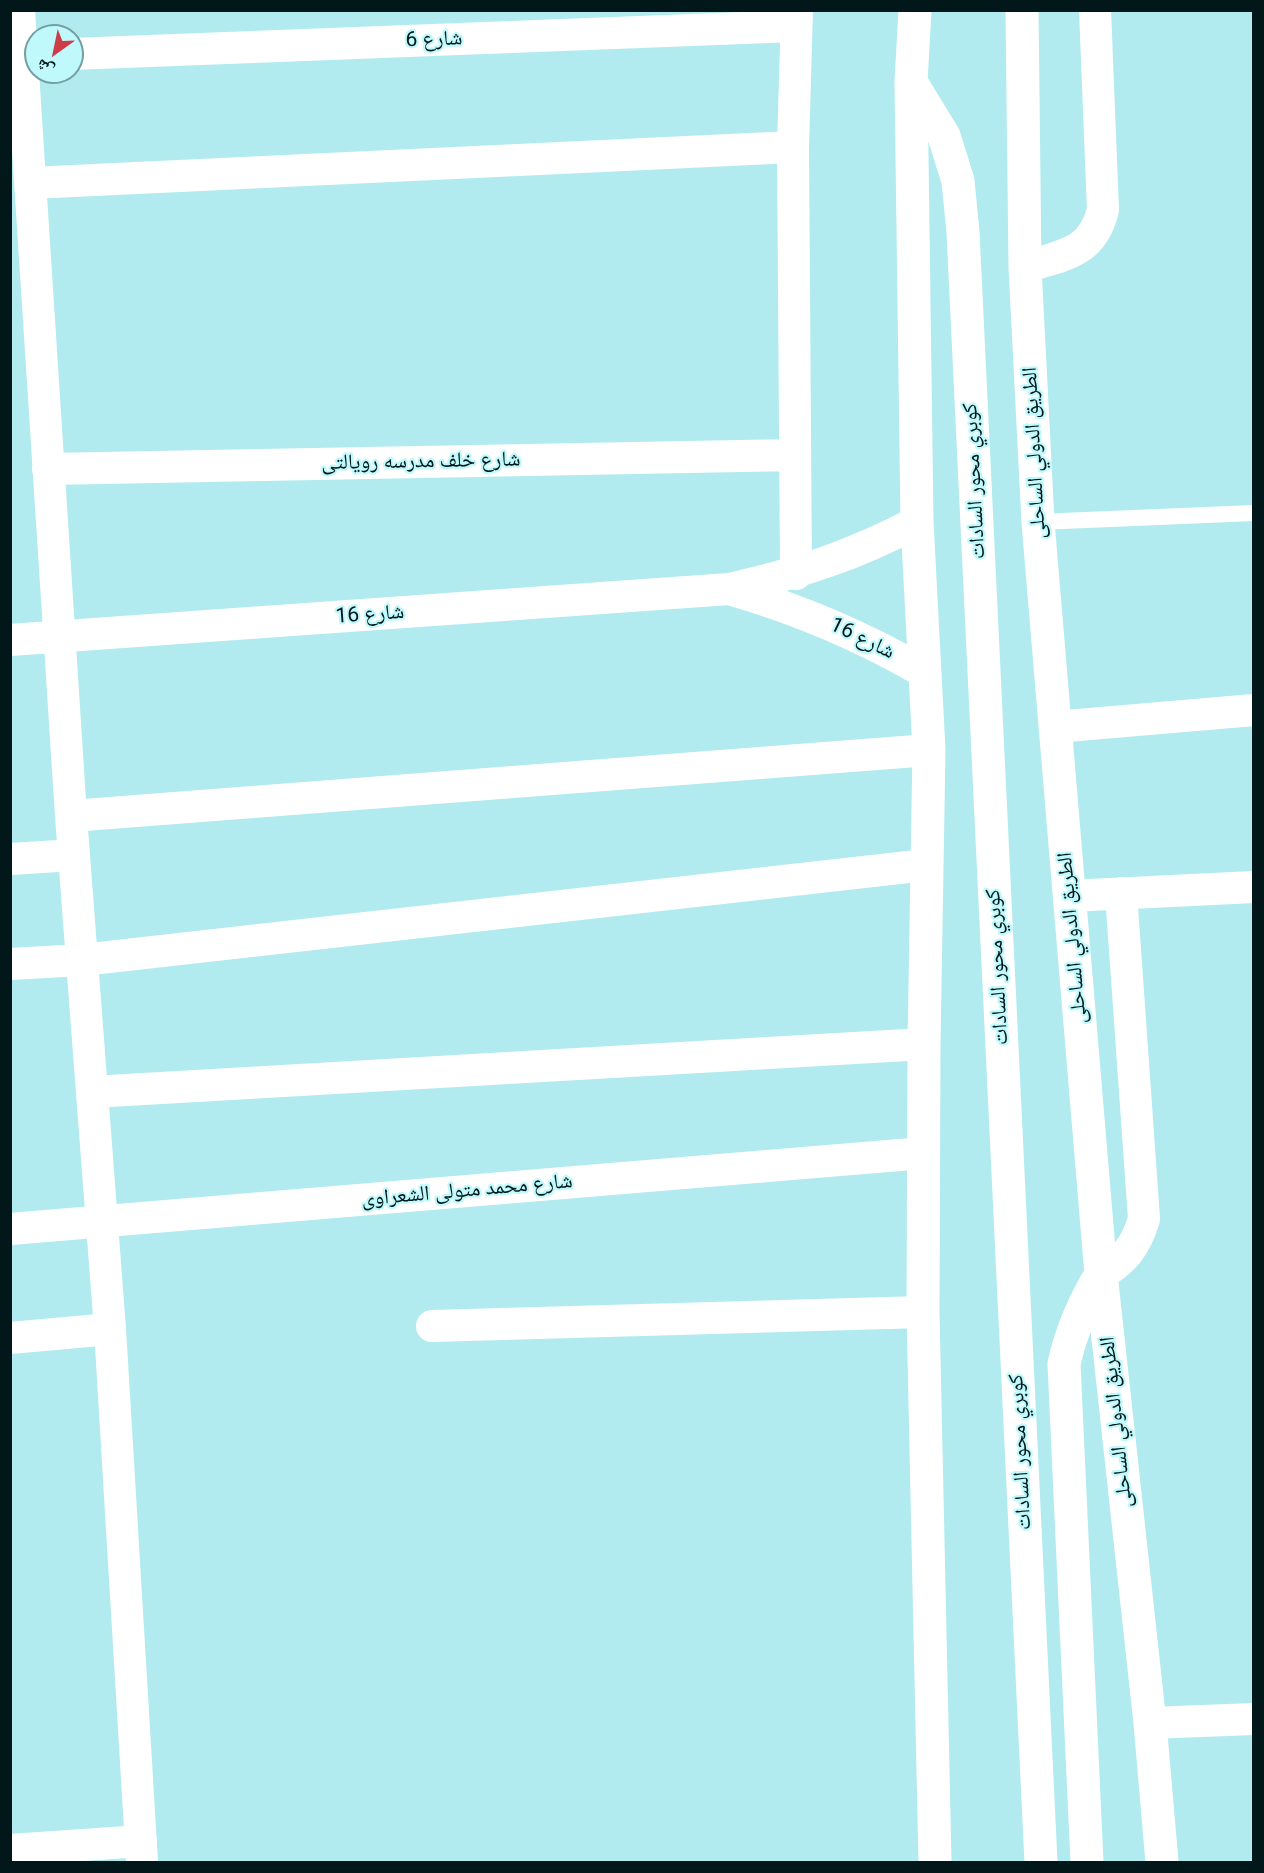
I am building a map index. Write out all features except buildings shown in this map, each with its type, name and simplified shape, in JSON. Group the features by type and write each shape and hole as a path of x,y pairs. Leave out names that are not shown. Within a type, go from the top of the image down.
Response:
{"main road":[{"path":"915,10 911,82 917,522 929,750 924,1044 923,1312 935,1863"},
{"name":"الطريق الدولي الساحلى","path":"1022,10 1025,267 1038,522 1101,1274 1150,1723 1162,1863"},
{"name":"كوبري محور السادات","path":"911,82 944,136 958,182 963,232 1041,1863"},
{"path":"1087,1863 1064,1364 1071,1332 1084,1302 1101,1274"}],"street":[{"path":"19,10 24,33"},
{"path":"1025,267 1078,250 1091,239 1099,225 1103,203 1095,10"},
{"path":"796,18 793,147 796,574"},
{"name":"شارع 6","path":"84,53 796,18"},
{"path":"10,1850 142,1852 110,1329 71,816 48,469 31,183 29,84"},
{"path":"31,183 793,147"},
{"name":"شارع خلف مدرسه رويالتى","path":"48,469 794,455"},
{"name":"شارع 16","path":"10,640 729,589 796,574 878,542 917,522"},
{"name":"شارع 16","path":"729,589 830,622 878,645 924,672"},
{"path":"1055,728 1254,710"},
{"path":"71,816 929,750"},
{"path":"10,859 74,855"},
{"path":"10,964 82,960 926,865"},
{"path":"1069,896 1254,887"},
{"path":"1101,1274 1117,1265 1129,1252 1139,1237 1144,1219 1121,893"},
{"path":"92,1092 924,1044"},
{"name":"شارع محمد متولى الشعراوى","path":"10,1229 924,1153"},
{"path":"432,1326 923,1312"},
{"path":"10,1338 110,1329"},
{"path":"1150,1723 1254,1719"}],"lane":[{"path":"1038,522 1254,513"}]}
